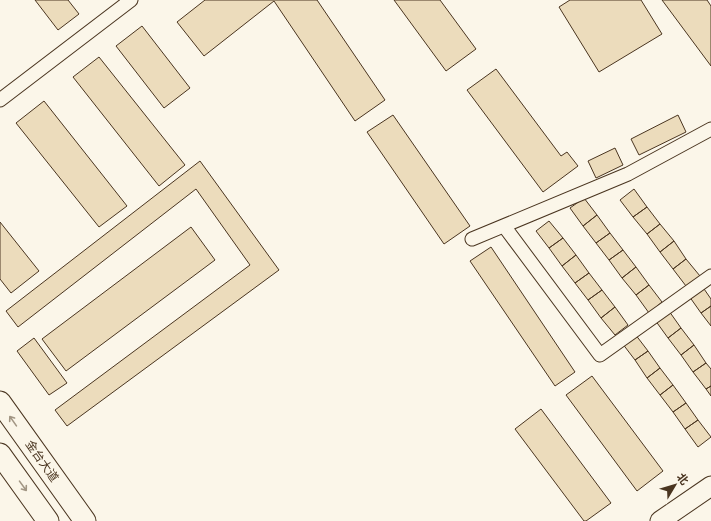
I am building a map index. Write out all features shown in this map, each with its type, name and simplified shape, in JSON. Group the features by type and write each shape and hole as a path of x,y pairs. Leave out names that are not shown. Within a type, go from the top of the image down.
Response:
{"main road":[{"name":"金台大道","path":"0,402 85,521"},
{"path":"0,454 48,521"}],"street":[{"path":"0,100 131,0"},
{"path":"472,239 628,174 709,134"},
{"path":"504,226 600,355 711,276"},
{"path":"660,521 711,486"}],"building":[{"path":"35,0 68,0 79,14 58,30"},
{"path":"205,0 317,0 385,100 355,121 274,1 204,56 177,22"},
{"path":"394,0 440,0 476,49 446,71"},
{"path":"570,0 641,0 662,34 599,72 559,7"},
{"path":"662,0 707,0 711,6 711,66"},
{"path":"142,26 190,88 164,108 116,46"},
{"path":"99,57 185,165 159,186 73,77"},
{"path":"496,69 561,156 567,152 578,166 543,192 467,90"},
{"path":"44,101 127,206 99,227 16,123"},
{"path":"393,115 470,226 444,244 367,132"},
{"path":"678,115 686,132 639,155 631,139"},
{"path":"615,148 623,165 596,178 588,161"},
{"path":"200,161 279,270 67,426 55,410 250,265 196,189 18,327 6,311"},
{"path":"634,189 647,207 633,217 620,200"},
{"path":"584,198 597,215 583,226 570,208"},
{"path":"647,207 660,224 647,234 633,217"},
{"path":"597,215 610,233 596,243 583,226"},
{"path":"549,221 563,238 549,248 536,231"},
{"path":"0,222 39,271 11,293 0,279"},
{"path":"660,224 674,241 660,252 647,234"},
{"path":"191,227 215,260 66,371 42,339"},
{"path":"610,233 623,250 609,260 596,243"},
{"path":"563,238 576,255 562,266 549,248"},
{"path":"674,241 686,259 673,269 660,252"},
{"path":"491,247 575,372 555,386 470,261"},
{"path":"623,250 636,267 622,278 609,260"},
{"path":"576,255 589,273 575,283 562,266"},
{"path":"686,259 700,276 686,286 673,269"},
{"path":"636,267 649,285 636,295 622,278"},
{"path":"589,273 602,290 588,300 575,283"},
{"path":"649,285 662,302 649,313 636,295"},
{"path":"702,286 711,299 711,306 701,313 689,296"},
{"path":"602,290 615,307 601,318 588,300"},
{"path":"711,306 711,326 701,313"},
{"path":"615,307 628,325 615,335 601,318"},
{"path":"669,311 681,328 668,338 655,320"},
{"path":"681,328 694,345 681,355 668,338"},
{"path":"635,334 648,351 635,360 622,343"},
{"path":"34,338 67,383 49,395 17,351"},
{"path":"694,345 706,363 693,372 681,355"},
{"path":"648,351 660,368 647,378 635,360"},
{"path":"706,363 711,369 711,386 706,389 693,372"},
{"path":"660,368 673,385 660,395 647,378"},
{"path":"592,376 663,471 637,491 566,395"},
{"path":"673,385 686,403 673,412 660,395"},
{"path":"711,386 711,396 706,389"},
{"path":"686,403 698,420 685,429 673,412"},
{"path":"541,409 611,503 586,521 584,521 515,429"},
{"path":"698,420 711,437 698,447 685,429"}]}
